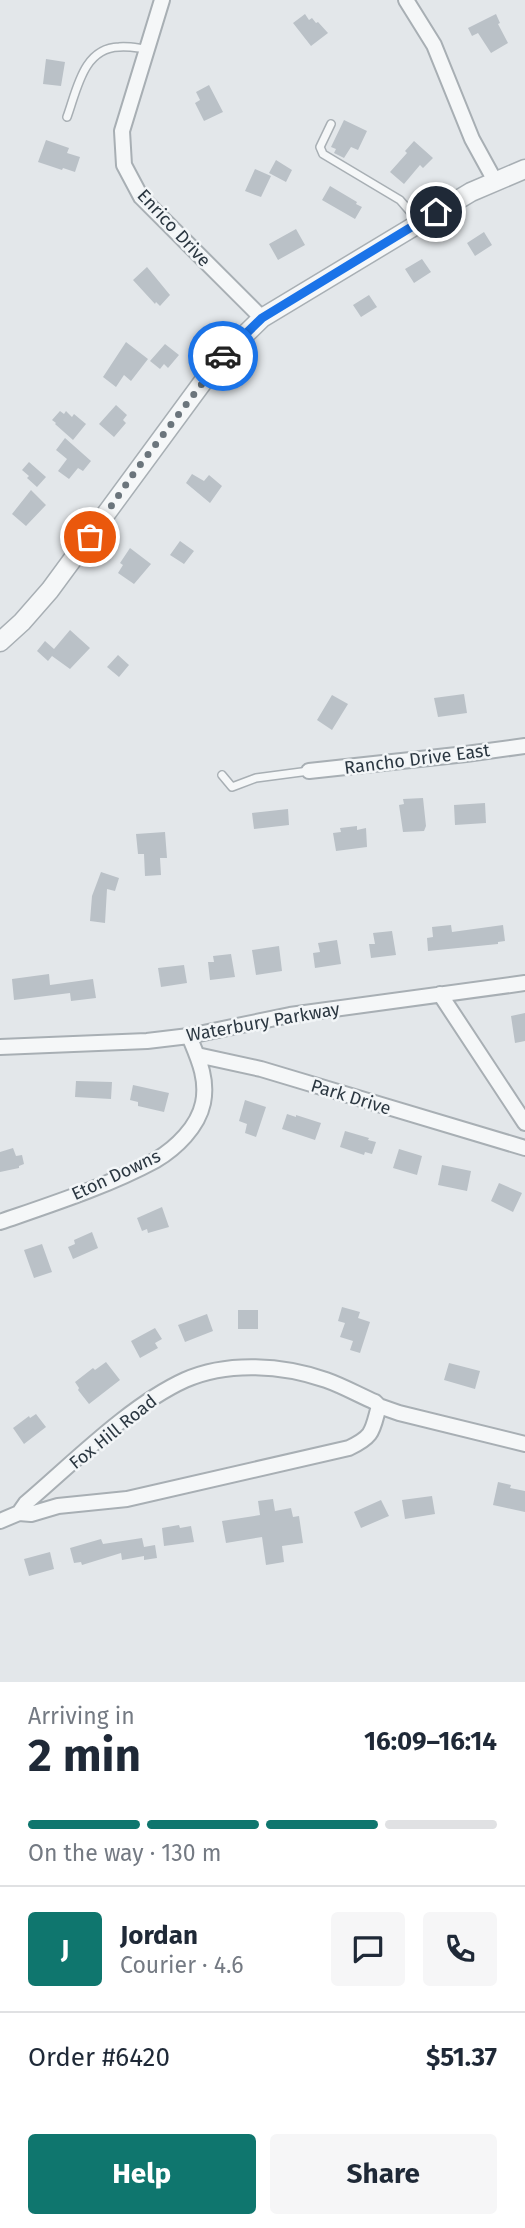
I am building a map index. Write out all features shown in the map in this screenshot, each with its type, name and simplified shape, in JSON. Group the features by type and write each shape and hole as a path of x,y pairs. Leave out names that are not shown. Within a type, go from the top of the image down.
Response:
{"street":[{"name":"Enrico Drive","path":"162,0 122,131 124,165 141,197 262,318"},
{"path":"407,0 433,45 472,139 495,181"},
{"path":"0,642 50,590 219,360 262,318 471,192 525,169"},
{"name":"Rancho Drive East","path":"309,771 525,746"},
{"name":"Waterbury Parkway","path":"0,1047 147,1041 189,1036 290,1015 525,983"},
{"path":"440,994 525,1123"},
{"path":"189,1036 197,1055"},
{"name":"Park Drive","path":"197,1055 261,1069 525,1148"},
{"name":"Eton Downs","path":"0,1222 107,1182 157,1159 181,1141 196,1121 203,1103 204,1072 197,1055"},
{"name":"Fox Hill Road","path":"19,1513 26,1503 151,1398 186,1380 227,1368 290,1371 326,1380 379,1406 525,1444"},
{"name":"Fox Hill Road","path":"0,1521 19,1513 31,1514 58,1506 127,1499 349,1448 365,1440 373,1430 379,1406"}],"lane":[{"path":"67,117 84,69 97,52 117,46 147,49"},
{"path":"331,124 320,147 323,154 400,200 419,223"},
{"path":"222,775 232,786 256,778 309,771"}],"building":[{"path":"305,14 309,20 312,18 318,22 328,33 311,46 293,23"},
{"path":"496,14 508,43 491,53 478,33 472,36 468,28"},
{"path":"46,59 65,62 61,86 43,84"},
{"path":"209,85 223,112 204,121 195,103 200,100 196,92"},
{"path":"344,120 367,131 358,150 351,147 344,158 334,153 336,149 331,147"},
{"path":"46,140 69,148 67,153 80,157 75,172 38,162"},
{"path":"414,141 433,158 423,168 420,165 404,184 390,172"},
{"path":"276,160 292,170 286,182 269,173"},
{"path":"255,169 271,176 261,197 245,191"},
{"path":"330,186 362,207 355,219 322,200"},
{"path":"296,229 305,245 278,260 269,244"},
{"path":"484,232 492,245 475,256 467,243"},
{"path":"422,259 431,272 414,283 405,269"},
{"path":"147,267 170,295 160,306 133,280"},
{"path":"369,295 377,307 361,317 353,305"},
{"path":"126,342 148,359 131,381 124,375 116,387 103,377"},
{"path":"165,344 179,355 168,368 164,364 160,369 150,361"},
{"path":"116,405 127,415 123,420 126,423 114,437 99,424"},
{"path":"60,411 64,414 66,411 72,417 74,414 86,424 73,440 52,420"},
{"path":"65,438 91,461 83,471 78,468 69,479 58,471 67,459 56,450"},
{"path":"29,462 46,477 37,487 22,470"},
{"path":"192,474 204,481 209,475 222,486 210,503 186,483"},
{"path":"31,490 46,505 26,526 12,514"},
{"path":"180,541 194,551 184,564 170,555"},
{"path":"130,548 151,564 134,584 118,573 123,565 120,563"},
{"path":"70,630 90,648 70,669 52,656 48,661 37,651 45,641 54,649"},
{"path":"118,655 129,665 119,677 107,667"},
{"path":"464,694 467,713 438,717 434,698"},
{"path":"332,695 348,704 332,730 317,720"},
{"path":"423,798 426,826 424,831 403,832 399,805 404,804 403,799"},
{"path":"485,803 486,823 455,825 454,805"},
{"path":"288,809 289,825 254,829 252,813"},
{"path":"357,826 357,830 366,828 367,847 336,851 333,833 341,832 340,828"},
{"path":"165,832 167,858 160,858 161,875 145,876 144,854 138,854 136,834"},
{"path":"101,872 119,878 115,891 107,889 105,923 90,921 92,896"},
{"path":"451,925 452,932 503,925 505,941 428,951 427,938 433,937 432,927"},
{"path":"392,931 396,955 371,958 369,944 375,944 373,933"},
{"path":"337,940 341,964 315,968 313,953 320,952 318,943"},
{"path":"279,946 282,971 256,975 252,950"},
{"path":"231,954 235,977 210,980 208,962 214,962 213,956"},
{"path":"184,965 187,983 161,987 158,968"},
{"path":"49,974 50,985 93,979 96,998 71,1001 70,993 14,1000 12,979"},
{"path":"525,1013 525,1041 515,1043 511,1016"},
{"path":"76,1081 112,1082 111,1099 75,1097"},
{"path":"133,1085 169,1093 164,1112 138,1106 138,1102 130,1100"},
{"path":"245,1100 266,1107 256,1137 245,1133 247,1124 239,1121"},
{"path":"287,1114 321,1123 315,1140 282,1129"},
{"path":"345,1131 376,1142 372,1154 365,1152 364,1155 340,1147"},
{"path":"13,1148 16,1156 22,1155 24,1164 19,1168 0,1172 0,1152"},
{"path":"399,1149 422,1156 417,1175 393,1168"},
{"path":"442,1165 471,1171 467,1191 438,1185"},
{"path":"499,1183 522,1193 513,1212 491,1201"},
{"path":"162,1207 169,1227 148,1233 147,1229 142,1231 137,1218"},
{"path":"92,1232 98,1248 73,1259 68,1247 75,1244 74,1240"},
{"path":"42,1244 52,1272 34,1278 24,1250"},
{"path":"342,1307 360,1312 358,1318 370,1322 360,1353 350,1350 353,1341 340,1337 345,1323 338,1321"},
{"path":"238,1310 258,1310 258,1329 238,1329"},
{"path":"207,1314 213,1331 185,1342 178,1325"},
{"path":"155,1328 162,1339 155,1343 158,1348 140,1358 131,1341"},
{"path":"106,1362 120,1380 89,1404 75,1382"},
{"path":"449,1363 480,1371 475,1389 444,1380"},
{"path":"36,1414 46,1427 24,1444 13,1428"},
{"path":"498,1482 525,1491 525,1512 493,1505"},
{"path":"432,1496 435,1514 405,1519 402,1500"},
{"path":"273,1499 275,1511 291,1508 293,1517 299,1516 303,1543 282,1546 284,1562 266,1565 262,1537 226,1543 222,1521 260,1515 258,1501"},
{"path":"381,1500 389,1516 361,1528 354,1512"},
{"path":"179,1525 180,1528 191,1526 194,1542 164,1546 162,1528"},
{"path":"142,1538 144,1547 155,1545 157,1558 144,1560 144,1556 122,1560 121,1553 82,1565 81,1562 74,1563 70,1548 101,1539 103,1544"},
{"path":"50,1552 54,1569 29,1576 24,1559"}],"way so far":[{"path":"90,537 134,473 223,356"}],"route":[{"path":"223,356 262,318 436,212"}]}
